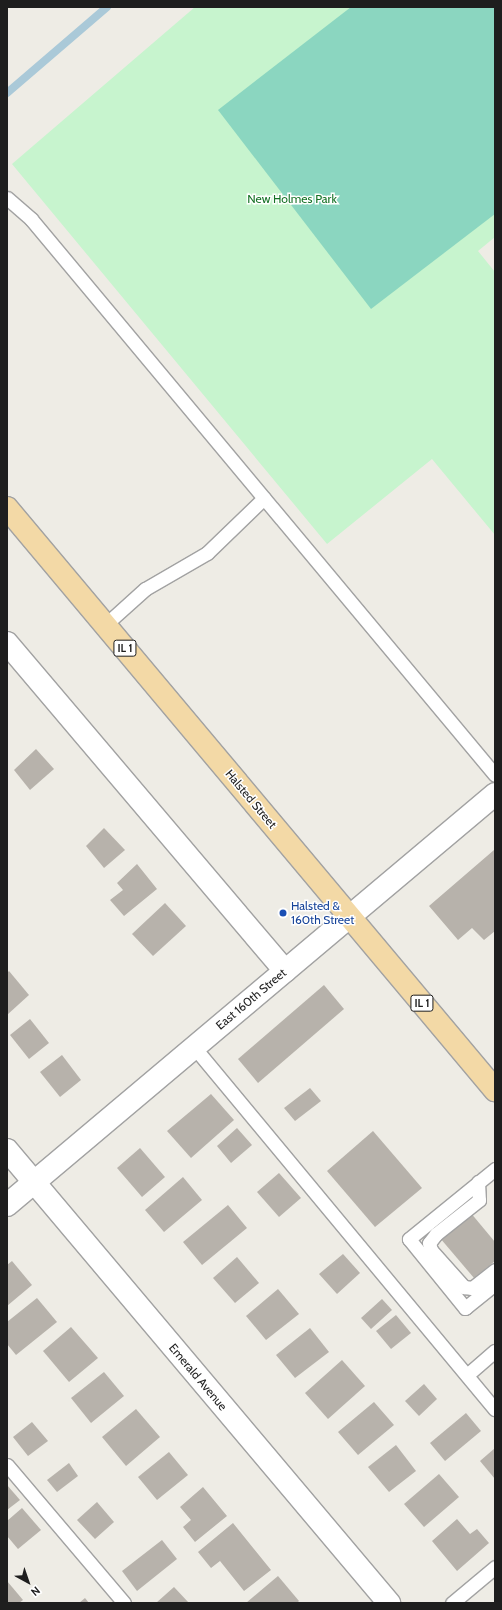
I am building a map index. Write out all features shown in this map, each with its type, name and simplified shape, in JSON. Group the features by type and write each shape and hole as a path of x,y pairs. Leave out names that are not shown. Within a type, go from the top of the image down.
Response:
{"main road":[{"name":"Halsted Street","path":"7,508 495,1090"}],"street":[{"path":"7,643 285,971"},
{"name":"East 160th Street","path":"7,1205 495,794"},
{"name":"Emerald Avenue","path":"7,1150 389,1603"}],"lane":[{"path":"7,198 31,219 495,775"},
{"path":"105,625 144,589 207,553 264,498"},
{"path":"194,1046 495,1409"},
{"path":"495,1170 478,1182 409,1239 466,1308 495,1284"},
{"path":"478,1182 479,1200 436,1234 429,1243 431,1250 464,1288 472,1288 495,1270"},
{"path":"467,1375 495,1351"},
{"path":"7,1465 124,1603"},
{"path":"452,1603 495,1567"}],"green space":[{"name":"New Holmes Park","path":"195,7 495,7 495,237 478,251 495,272 495,535 432,459 327,544 12,164"},
{"path":"351,7 495,7 495,214 371,309 218,110"}],"building":[{"path":"36,749 54,769 30,790 14,770"},
{"path":"104,828 125,850 104,868 86,846"},
{"path":"494,850 495,931 484,940 472,928 458,940 429,906"},
{"path":"137,864 157,889 124,916 110,900 123,890 117,883"},
{"path":"165,903 186,926 153,956 132,934"},
{"path":"9,971 29,995 7,1015 7,973"},
{"path":"324,985 344,1009 258,1083 238,1059"},
{"path":"30,1019 49,1043 29,1059 10,1035"},
{"path":"62,1055 81,1080 60,1097 40,1072"},
{"path":"310,1088 321,1101 295,1121 284,1108"},
{"path":"211,1094 234,1120 191,1158 167,1131"},
{"path":"237,1128 252,1145 231,1163 217,1146"},
{"path":"373,1131 422,1188 375,1227 327,1171"},
{"path":"140,1148 165,1177 142,1197 117,1168"},
{"path":"279,1173 301,1198 279,1217 257,1192"},
{"path":"183,1177 202,1200 164,1232 145,1210"},
{"path":"228,1205 247,1228 202,1265 183,1242"},
{"path":"470,1212 495,1242 495,1261 474,1278 440,1238"},
{"path":"343,1254 360,1273 337,1294 319,1274"},
{"path":"237,1257 259,1283 235,1303 213,1278"},
{"path":"12,1261 32,1285 7,1306 7,1265"},
{"path":"278,1289 299,1314 266,1340 246,1316"},
{"path":"37,1298 57,1322 16,1355 7,1344 7,1322"},
{"path":"382,1299 392,1310 371,1329 361,1318"},
{"path":"396,1315 411,1333 391,1349 376,1331"},
{"path":"71,1327 98,1358 69,1382 43,1351"},
{"path":"310,1328 329,1352 295,1378 276,1355"},
{"path":"342,1360 365,1386 328,1419 305,1393"},
{"path":"104,1372 124,1396 91,1423 71,1398"},
{"path":"424,1384 437,1399 419,1416 405,1401"},
{"path":"374,1402 394,1425 358,1455 338,1432"},
{"path":"136,1409 160,1437 126,1466 102,1437"},
{"path":"466,1413 481,1431 445,1461 430,1443"},
{"path":"32,1422 48,1441 28,1456 13,1437"},
{"path":"396,1445 416,1471 389,1492 368,1467"},
{"path":"495,1448 495,1479 480,1461"},
{"path":"169,1452 188,1475 157,1500 138,1477"},
{"path":"69,1463 78,1476 57,1492 47,1480"},
{"path":"439,1474 459,1497 424,1527 404,1504"},
{"path":"7,1485 20,1500 7,1510"},
{"path":"203,1487 227,1516 195,1542 183,1527 191,1520 180,1507"},
{"path":"97,1502 114,1522 95,1539 77,1520"},
{"path":"22,1508 41,1530 18,1549 7,1536 7,1521"},
{"path":"457,1519 470,1534 477,1529 489,1543 457,1571 432,1541"},
{"path":"233,1523 271,1570 244,1591 220,1561 211,1568 198,1552"},
{"path":"162,1540 177,1559 137,1591 122,1571"},
{"path":"278,1576 299,1601 297,1603 246,1603"},
{"path":"7,1581 23,1600 19,1603 7,1603"},
{"path":"174,1587 189,1603 156,1603"},
{"path":"85,1598 89,1603 79,1603"}],"waterway":[{"path":"7,93 107,7"}],"place":[{"name":"Halsted & 160th Street","path":"283,913"}]}
